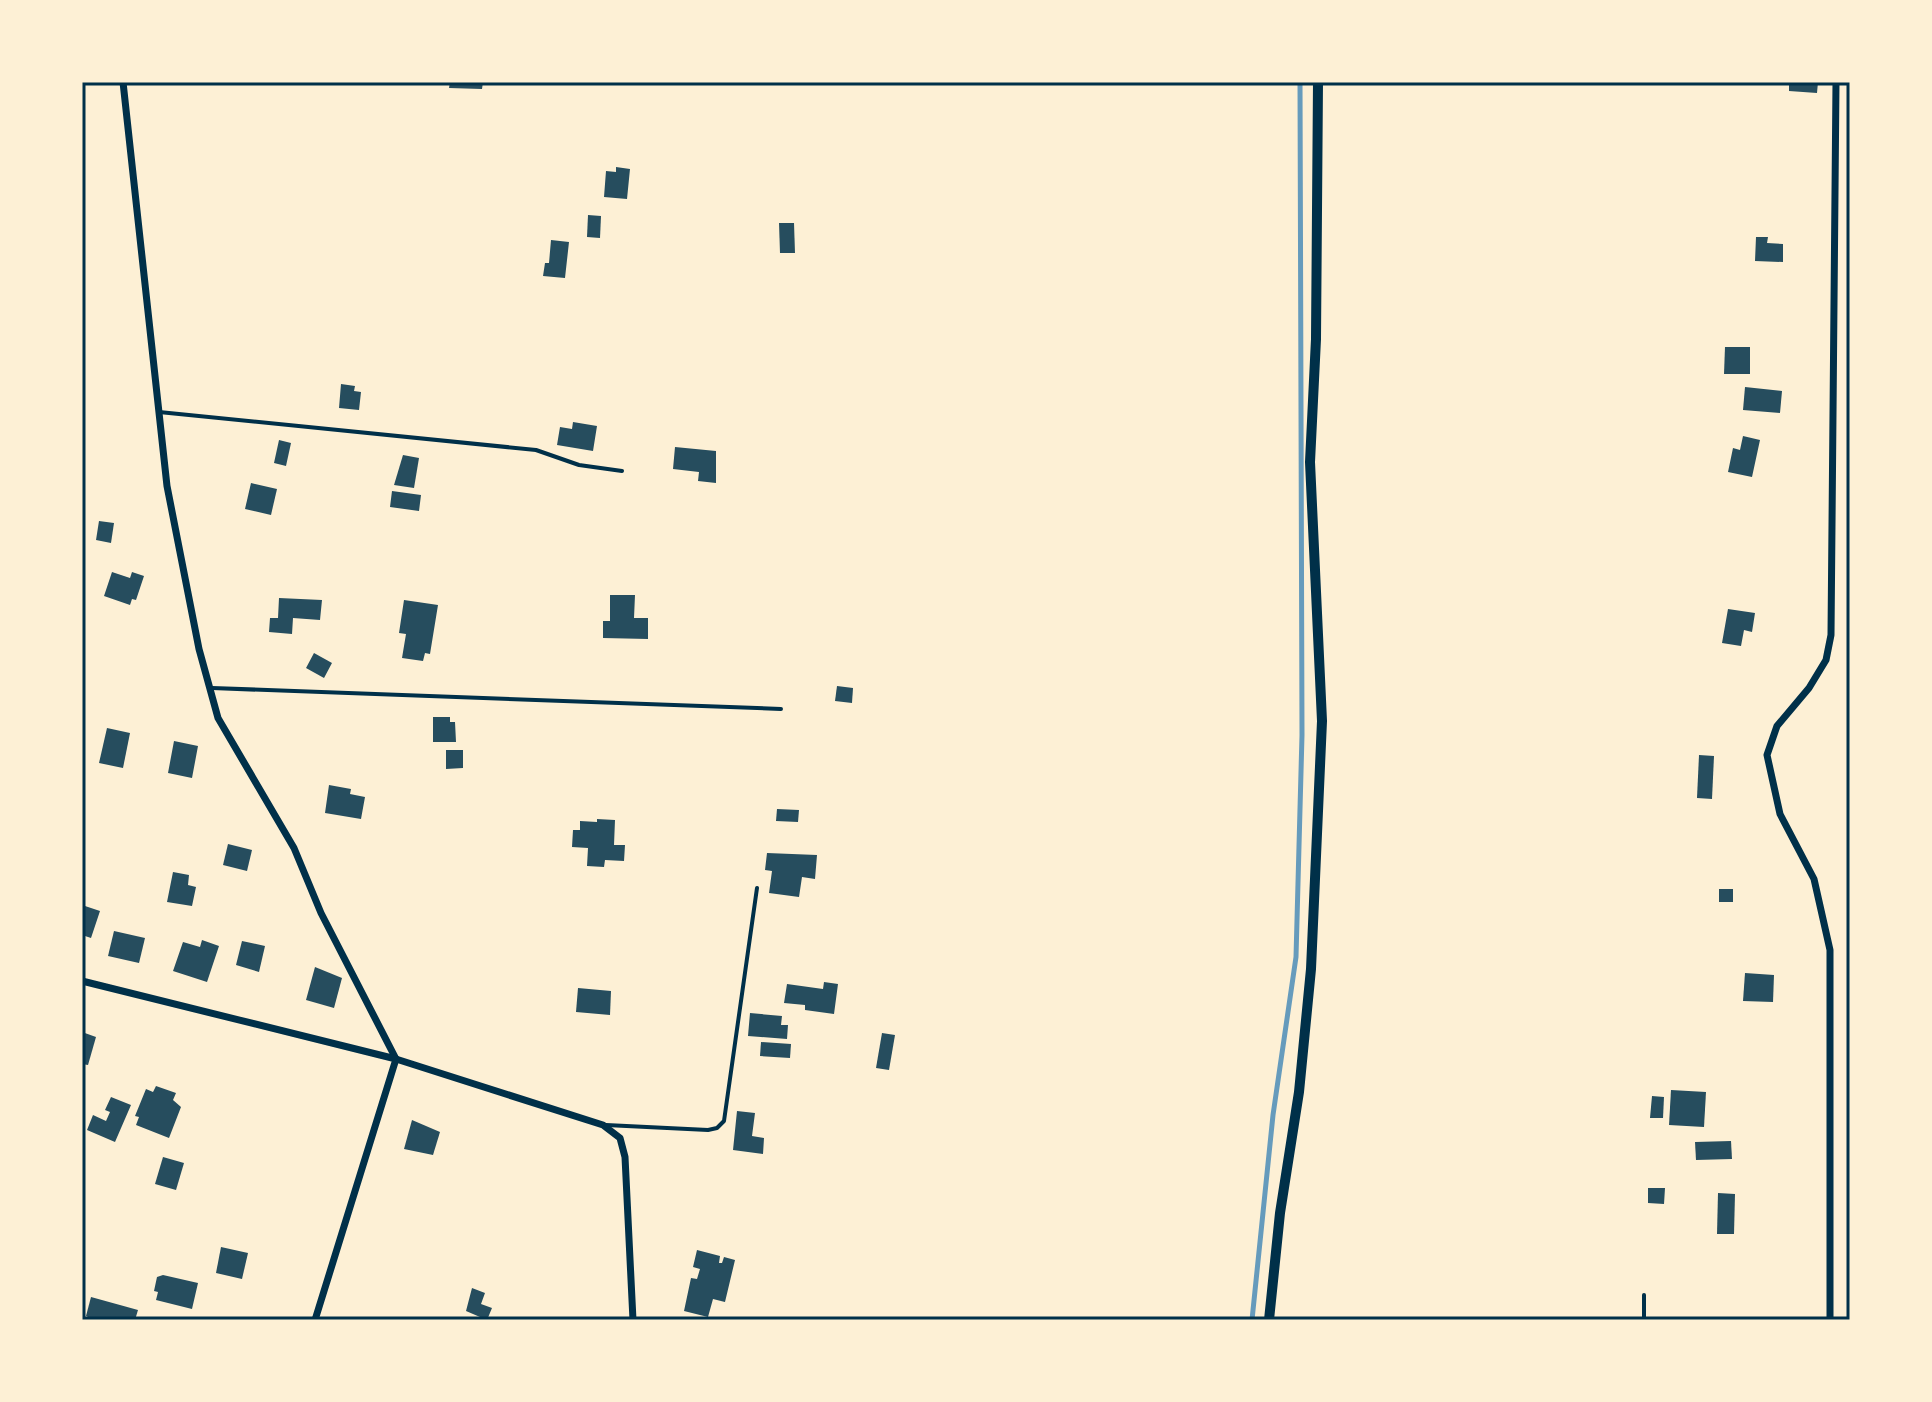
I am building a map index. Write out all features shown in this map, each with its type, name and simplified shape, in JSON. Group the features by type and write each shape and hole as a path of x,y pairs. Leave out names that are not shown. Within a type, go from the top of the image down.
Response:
{"main road":[{"path":"1269,1320 1280,1213 1299,1092 1311,969 1322,721 1310,462 1316,339 1318,82"}],"street":[{"path":"123,82 167,486 218,718 294,848 321,913 396,1059 315,1320"},
{"path":"1830,1320 1830,950 1814,879 1780,814 1767,755 1777,726 1809,688 1826,660 1831,635 1836,82"},
{"path":"82,981 396,1059 603,1125 617,1134 625,1152 633,1320"}],"lane":[{"path":"159,412 536,450 579,465 622,471"},
{"path":"210,688 781,709"},
{"path":"603,1125 708,1130 717,1128 724,1121 757,888"},
{"path":"1644,1295 1644,1320"}],"building":[{"path":"450,82 483,82 482,89 449,88"},
{"path":"1789,82 1818,82 1817,93 1789,91"},
{"path":"616,167 630,169 627,199 604,197 606,171 616,172"},
{"path":"588,215 601,216 600,238 587,237"},
{"path":"779,223 794,223 795,253 780,253"},
{"path":"1756,237 1768,237 1767,243 1783,244 1783,262 1755,261"},
{"path":"551,240 569,242 565,278 543,276 545,263 549,263"},
{"path":"1725,347 1750,347 1750,374 1724,374"},
{"path":"341,384 355,386 354,391 361,392 359,410 339,408"},
{"path":"1745,387 1782,391 1780,413 1743,410"},
{"path":"573,422 597,426 593,451 557,445 560,427 572,429"},
{"path":"1743,436 1760,440 1752,477 1728,472 1733,448 1740,450"},
{"path":"279,440 291,443 286,466 274,463"},
{"path":"675,447 716,451 716,483 698,481 699,472 673,469"},
{"path":"403,455 419,458 414,488 394,485"},
{"path":"251,483 277,489 271,515 245,509"},
{"path":"392,491 421,495 419,511 390,507"},
{"path":"99,521 114,523 111,543 96,540"},
{"path":"112,572 130,578 132,572 144,576 136,600 132,599 130,605 104,596"},
{"path":"610,595 635,595 634,618 648,618 648,639 603,638 603,621 610,621"},
{"path":"279,598 322,600 320,620 293,618 292,634 269,632 270,618 278,618"},
{"path":"404,600 438,605 430,654 425,653 423,661 402,658 406,634 399,633"},
{"path":"1728,609 1755,613 1752,632 1744,630 1741,646 1722,643"},
{"path":"314,653 332,663 324,678 306,668"},
{"path":"837,686 853,688 852,703 835,701"},
{"path":"433,717 450,717 450,722 455,722 456,742 433,742"},
{"path":"107,728 130,733 123,768 99,763"},
{"path":"174,741 198,746 192,778 168,773"},
{"path":"446,750 463,750 463,768 446,769"},
{"path":"1699,755 1714,756 1712,799 1697,798"},
{"path":"329,785 351,789 350,794 365,797 361,819 325,813"},
{"path":"777,809 799,810 798,822 776,821"},
{"path":"597,819 615,820 614,845 625,845 624,861 605,860 604,867 587,866 588,848 572,847 573,830 580,830 580,821 597,822"},
{"path":"228,844 252,850 247,871 223,865"},
{"path":"767,853 817,855 815,879 802,877 799,897 769,893 772,871 765,870"},
{"path":"173,872 189,875 188,885 196,887 192,906 167,902"},
{"path":"1719,889 1733,889 1733,902 1719,902"},
{"path":"82,905 100,911 91,938 82,935"},
{"path":"114,931 145,938 139,963 108,956"},
{"path":"202,940 219,946 207,982 173,971 183,942 200,947"},
{"path":"242,941 265,946 259,972 236,965"},
{"path":"315,967 342,978 334,1008 306,1000"},
{"path":"1745,973 1774,975 1773,1002 1743,1001"},
{"path":"824,982 838,984 834,1014 805,1010 805,1005 784,1003 787,984 823,989"},
{"path":"578,988 611,991 610,1015 576,1012"},
{"path":"750,1013 782,1016 781,1025 788,1025 787,1039 748,1036"},
{"path":"82,1032 96,1037 88,1065 82,1064"},
{"path":"882,1033 895,1035 889,1070 876,1068"},
{"path":"761,1042 791,1044 790,1058 760,1056"},
{"path":"156,1086 176,1093 173,1100 181,1107 169,1138 136,1125 139,1117 135,1116 146,1089 153,1092"},
{"path":"1671,1090 1706,1092 1704,1127 1669,1125"},
{"path":"1652,1096 1664,1097 1663,1118 1650,1118"},
{"path":"111,1097 131,1105 115,1142 87,1130 93,1115 106,1121 110,1112 105,1110"},
{"path":"737,1111 755,1113 752,1136 764,1138 763,1154 733,1150"},
{"path":"412,1120 440,1132 433,1155 404,1149"},
{"path":"1731,1141 1732,1159 1696,1160 1695,1142"},
{"path":"163,1157 184,1163 176,1190 155,1184"},
{"path":"1648,1188 1665,1188 1664,1204 1648,1203"},
{"path":"1718,1193 1735,1194 1734,1234 1717,1234"},
{"path":"221,1247 248,1253 242,1279 216,1273"},
{"path":"697,1250 720,1256 719,1263 724,1257 735,1260 725,1302 713,1299 708,1317 684,1311 691,1278 697,1279 700,1269 693,1267"},
{"path":"163,1275 198,1283 192,1309 156,1300 157,1277"},
{"path":"472,1288 485,1293 481,1304 492,1308 487,1320 466,1311"},
{"path":"91,1297 138,1310 135,1320 94,1320 86,1316"}],"waterway":[{"path":"1252,1320 1273,1115 1296,957 1302,735 1300,82"}]}
